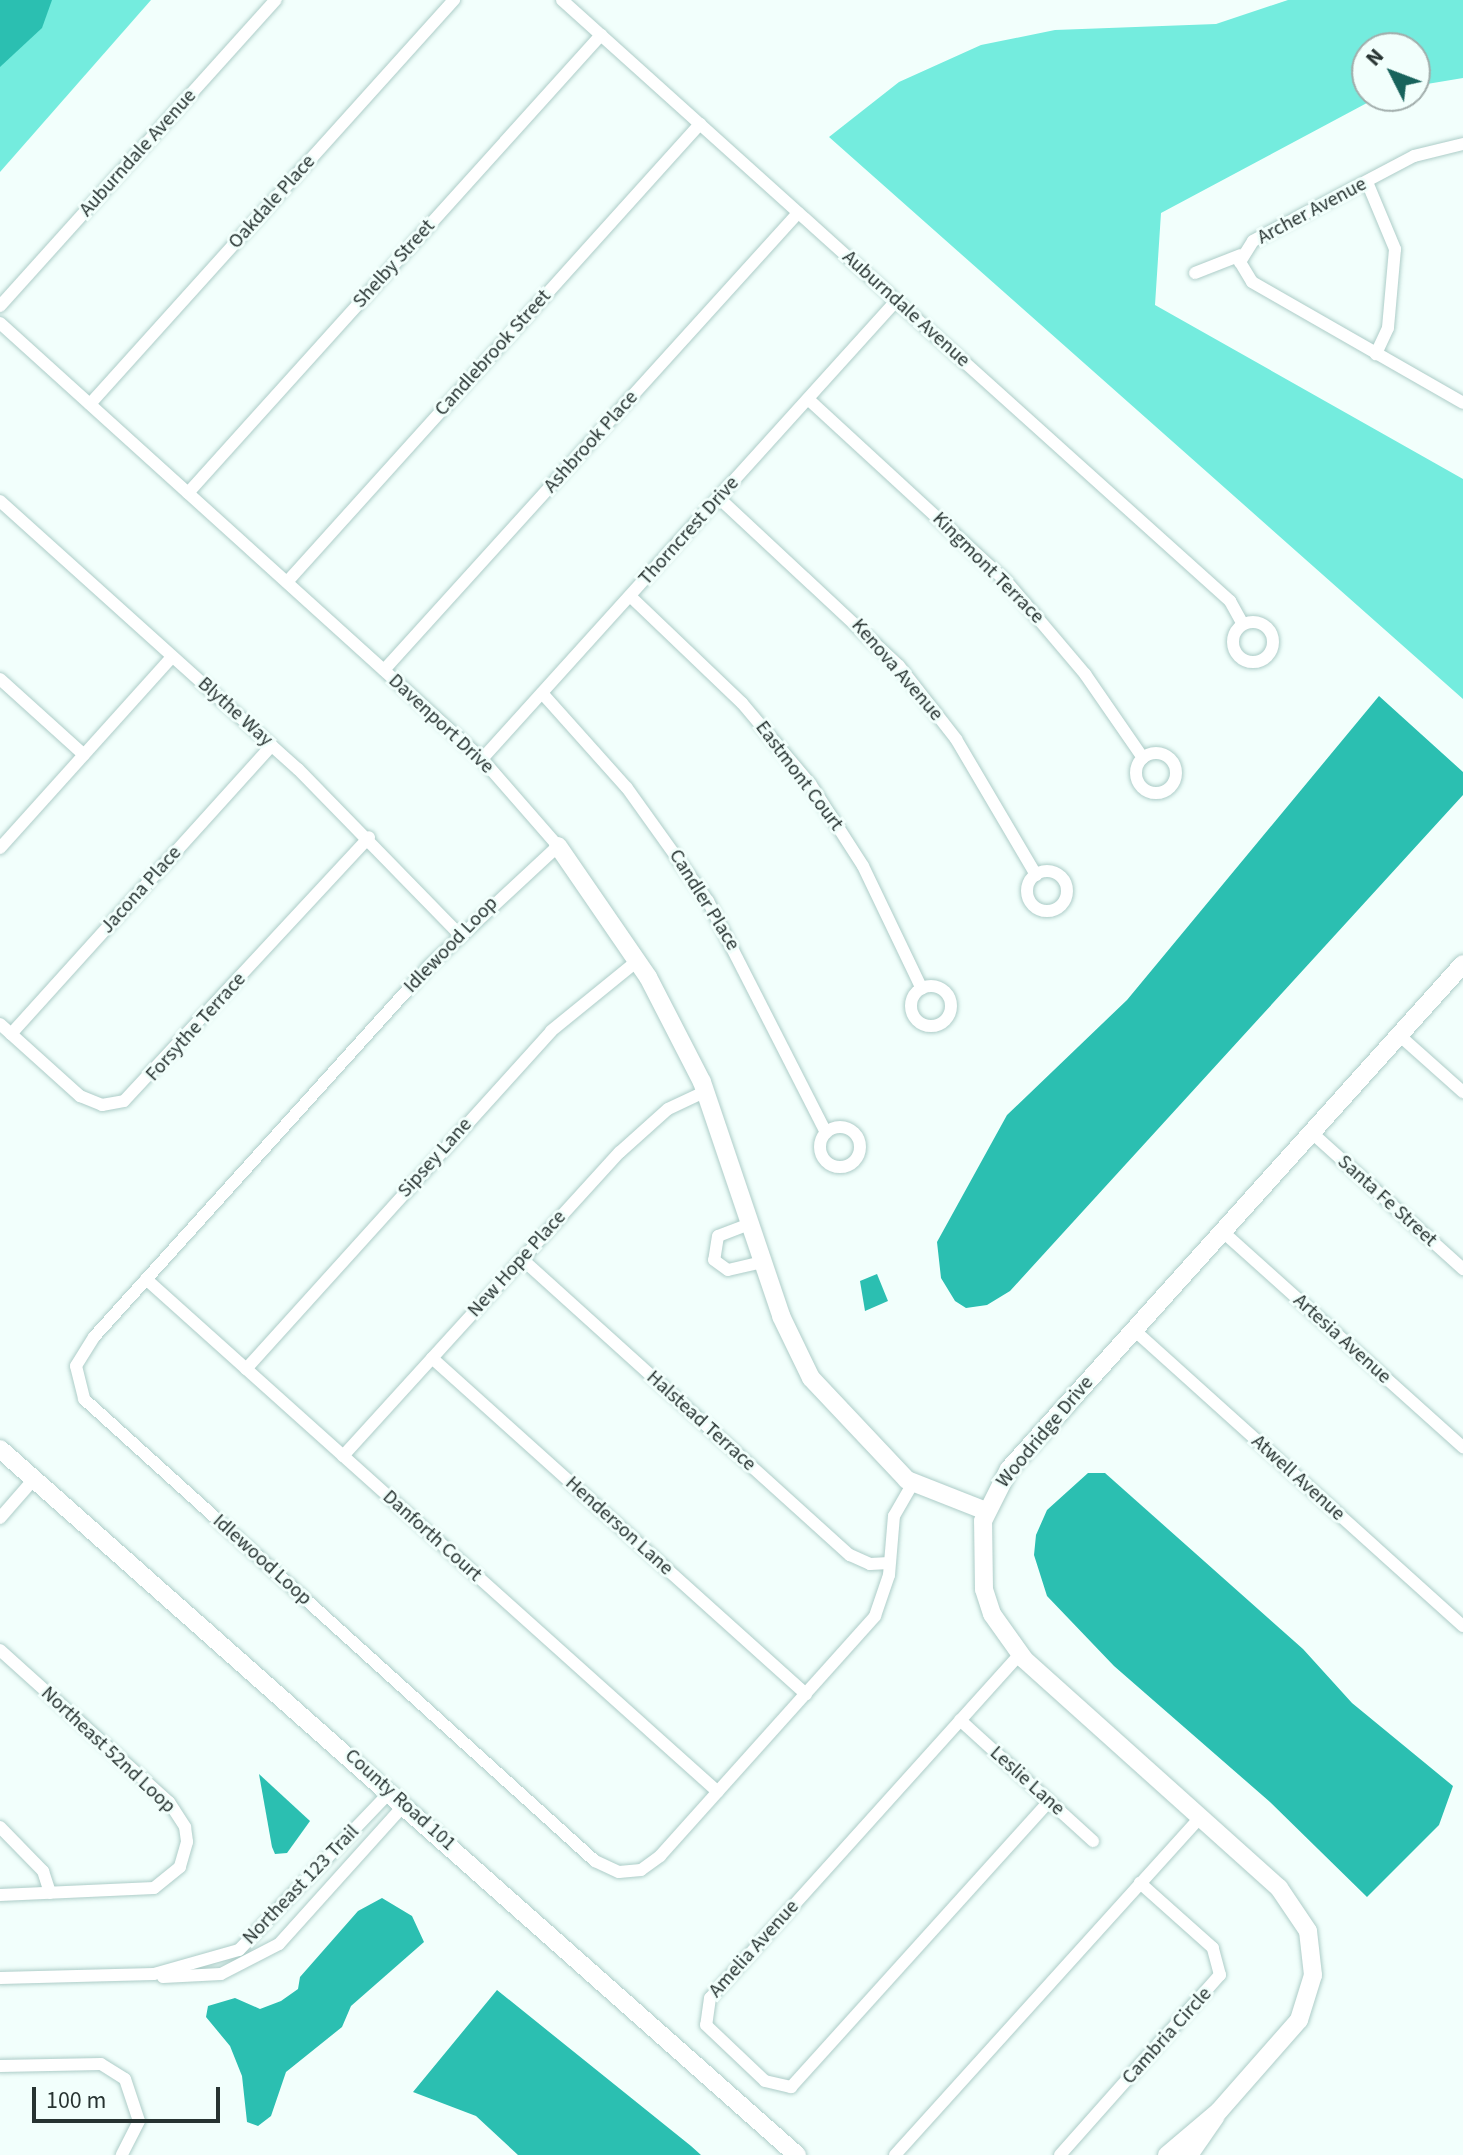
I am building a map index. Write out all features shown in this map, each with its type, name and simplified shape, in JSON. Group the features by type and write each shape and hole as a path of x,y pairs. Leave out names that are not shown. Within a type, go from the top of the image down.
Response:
{"street":[{"name":"Auburndale Avenue","path":"0,306 276,0"},
{"name":"Oakdale Place","path":"90,404 454,0"},
{"name":"Auburndale Avenue","path":"562,0 1230,601 1243,624"},
{"name":"Shelby Street","path":"188,493 601,35"},
{"name":"Candlebrook Street","path":"287,582 700,124"},
{"name":"Archer Avenue","path":"1463,144 1424,152 1253,241 1241,255 1242,270 1252,282 1463,403"},
{"path":"1367,182 1395,249 1388,328 1376,354"},
{"name":"Ashbrook Place","path":"384,670 798,213"},
{"path":"1195,273 1241,255"},
{"name":"Thorncrest Drive","path":"482,759 896,301"},
{"name":"Davenport Drive","path":"0,323 482,759 558,846 637,961 706,1091 793,1348 811,1378 861,1436 913,1483 986,1511"},
{"name":"Kingmont Terrace","path":"808,399 1007,582 1085,674 1143,758"},
{"name":"Kenova Avenue","path":"719,498 899,666 956,739 1036,875"},
{"name":"Blythe Way","path":"0,501 272,745 369,837 459,934"},
{"name":"Eastmont Court","path":"630,596 742,703 811,785 869,878 922,989"},
{"path":"0,848 172,657"},
{"path":"0,679 84,755"},
{"name":"Candler Place","path":"542,693 627,788 708,901 826,1133"},
{"name":"Jacona Place","path":"11,1034 272,745"},
{"name":"Forsythe Terrace","path":"0,1024 80,1096 102,1105 124,1101 369,837"},
{"name":"Idlewood Loop","path":"558,846 459,934 80,1354 75,1378 84,1399 595,1861 619,1872 651,1865 875,1616 889,1563 894,1516 913,1483"},
{"name":"Sipsey Lane","path":"246,1369 536,1047 637,961"},
{"name":"Woodridge Drive","path":"1219,2111 1299,2020 1309,1999 1313,1952 1308,1931 1279,1888 1020,1654 992,1614 984,1589 980,1541 986,1511 1009,1469 1463,964"},
{"path":"1399,1035 1463,1092"},
{"name":"New Hope Place","path":"343,1456 646,1126 706,1091"},
{"name":"Santa Fe Street","path":"1311,1132 1463,1269"},
{"path":"752,1223 718,1236 714,1260 728,1270 764,1262"},
{"name":"Artesia Avenue","path":"1222,1231 1463,1447"},
{"name":"Halstead Terrace","path":"522,1259 850,1555 870,1564 889,1563"},
{"name":"Danforth Court","path":"146,1279 718,1792"},
{"name":"Atwell Avenue","path":"1133,1329 1463,1626"},
{"name":"Henderson Lane","path":"432,1358 806,1694"},
{"name":"County Road 101","path":"0,1449 391,1791 797,2155"},
{"path":"0,1518 34,1479"},
{"name":"Northeast 52nd Loop","path":"0,1650 169,1802 185,1827 180,1867 154,1888 0,1895"},
{"name":"Amelia Avenue","path":"1020,1654 710,1998 706,2025 774,2087 800,2081 1049,1801"},
{"name":"Leslie Lane","path":"960,1720 1093,1841"},
{"name":"Northeast 123 Trail","path":"154,1974 239,1950 391,1791"},
{"name":"Northeast 123 Trail","path":"0,1978 221,1974 279,1944 405,1804"},
{"path":"895,2155 1200,1817"},
{"path":"0,1827 43,1871 50,1893"},
{"name":"Cambria Circle","path":"1060,2155 1220,1975 1213,1948 1140,1883"},
{"path":"0,2066 101,2064 125,2079 139,2121 122,2155"},
{"path":"1167,2155 1219,2111"},
{"path":"1189,2155 1219,2111"}],"shaded area":[{"path":"0,0 151,0 0,172"},
{"path":"0,0 52,0 42,28 0,67"},
{"path":"1288,0 1463,0 1463,78 1431,83 1431,32 1351,32 1351,111 1161,213 1155,305 1463,479 1463,699 829,137 899,82 981,45 1055,30 1216,24"},
{"path":"1379,696 1463,772 1463,795 1010,1291 987,1305 966,1308 955,1301 941,1278 937,1242 1007,1115 1127,1000"},
{"path":"877,1274 888,1301 865,1311 860,1281"},
{"path":"1088,1473 1105,1473 1303,1649 1352,1703 1453,1786 1439,1825 1367,1897 1270,1802 1114,1666 1047,1596 1034,1555 1036,1535 1047,1510"},
{"path":"259,1774 310,1821 287,1853 275,1854 272,1847"},
{"path":"382,1898 412,1916 424,1942 351,2006 342,2027 286,2072 271,2116 258,2126 247,2122 242,2076 230,2046 206,2017 208,2006 235,1998 260,2009 281,2001 298,1989 300,1977 358,1911"},
{"path":"497,1990 701,2155 518,2155 476,2116 413,2092"}]}
